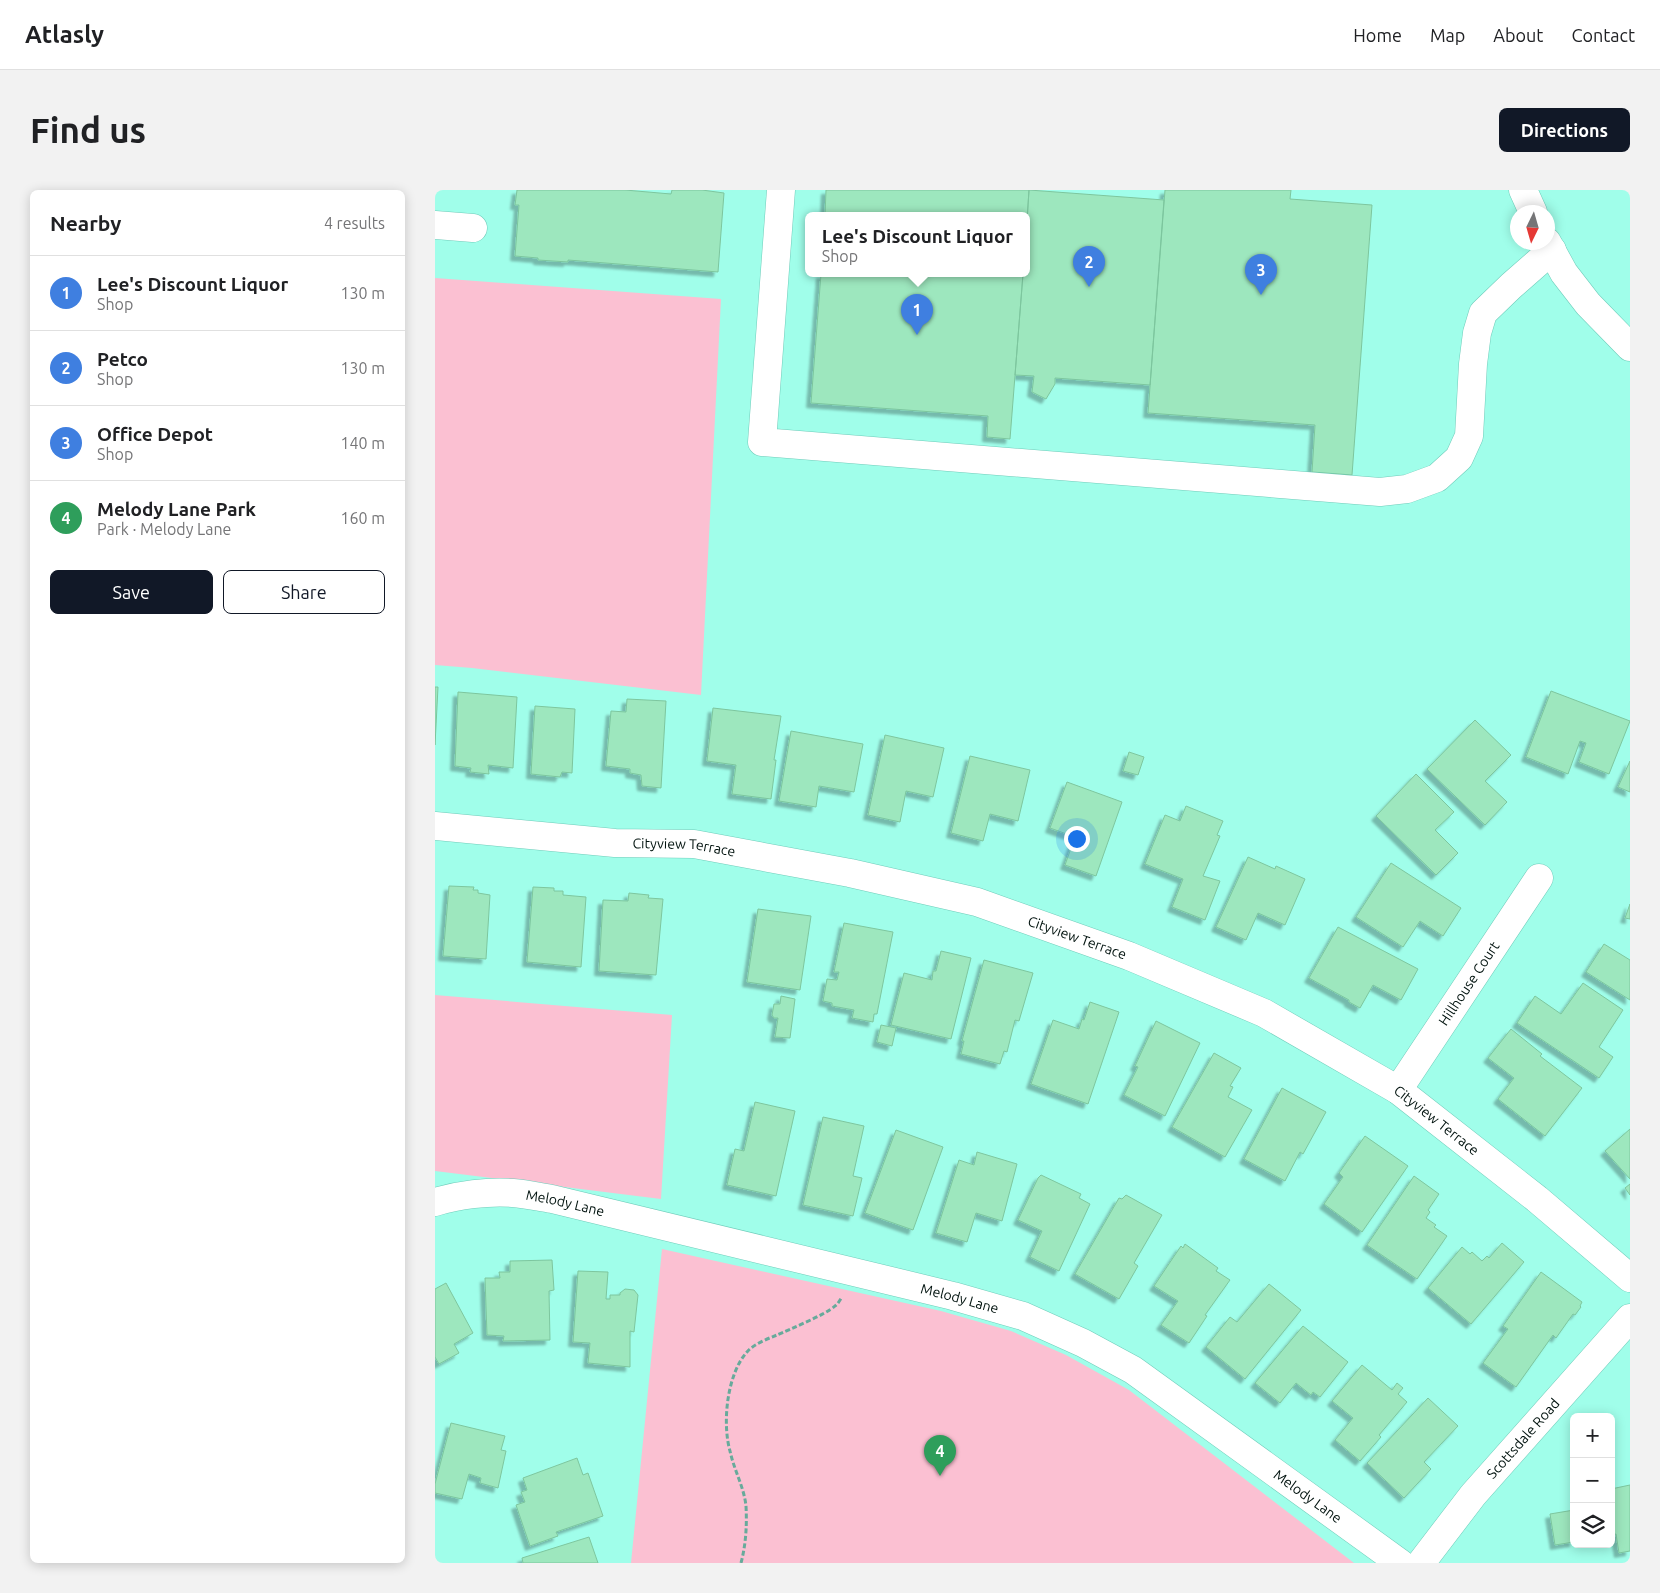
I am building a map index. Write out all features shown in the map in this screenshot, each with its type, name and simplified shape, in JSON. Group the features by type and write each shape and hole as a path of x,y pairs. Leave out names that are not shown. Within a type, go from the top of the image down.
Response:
{"street":[{"path":"781,190 762,442 1369,491 1407,489 1437,478 1459,458 1469,436 1473,364 1477,333 1483,313 1545,250"},
{"path":"1523,190 1530,205"},
{"path":"435,225 473,228"},
{"path":"1551,250 1564,273 1588,304 1630,347"},
{"name":"Cityview Terrace","path":"435,826 615,843 694,844 850,873 977,902 1129,956 1264,1014 1398,1090 1537,1199 1630,1278"},
{"name":"Hillhouse Court","path":"1398,1090 1539,878"},
{"name":"Melody Lane","path":"445,1200 512,1193 552,1199 953,1296 1023,1316 1083,1343 1133,1370 1399,1563"},
{"name":"Scottsdale Road","path":"1421,1563 1473,1495 1630,1318"}],"path":[{"path":"741,1563 746,1545 745,1505 741,1484 729,1450 726,1414 730,1387 738,1367 747,1352 764,1340 835,1307 843,1296"}],"shaded area":[{"path":"435,278 721,299 701,695 435,665"},
{"path":"435,995 672,1015 661,1199 435,1171"},
{"path":"662,1249 941,1311 1011,1331 1066,1355 1129,1390 1354,1563 631,1563"}],"building":[{"path":"517,190 625,190 671,194 672,190 702,190 724,193 718,272 568,260 568,262 538,260 538,258 515,256 519,205 515,205"},
{"path":"826,190 1029,190 1028,212 825,212"},
{"path":"1029,190 1164,200 1150,385 1055,378 1055,384 1046,399 1032,392 1034,376 1015,375 1023,277 1030,277 1030,212 1028,212"},
{"path":"1165,190 1291,190 1290,199 1372,205 1352,475 1312,472 1315,425 1148,413"},
{"path":"821,277 1023,277 1010,439 987,437 988,416 811,403"},
{"path":"435,687 438,687 435,745"},
{"path":"1551,691 1630,721 1609,774 1579,762 1586,743 1580,741 1568,774 1526,757"},
{"path":"458,692 517,697 513,768 488,765 489,774 470,772 471,768 455,766"},
{"path":"627,699 666,701 661,788 642,786 641,775 630,773 630,769 606,766 611,711 626,712"},
{"path":"535,706 575,709 572,773 562,772 560,777 531,774"},
{"path":"713,708 781,716 774,760 776,760 771,799 732,794 736,765 707,761"},
{"path":"1475,720 1511,755 1485,781 1507,802 1485,825 1427,769"},
{"path":"791,731 863,744 854,792 819,786 816,807 779,801"},
{"path":"885,735 944,748 933,797 906,791 900,822 868,815"},
{"path":"1129,752 1144,757 1138,775 1123,771"},
{"path":"970,756 1030,770 1018,821 990,814 983,841 951,833"},
{"path":"1630,761 1630,792 1618,787"},
{"path":"1416,774 1454,812 1435,830 1458,853 1436,875 1376,816"},
{"path":"1067,782 1122,802 1096,876 1065,865 1075,837 1050,828"},
{"path":"1186,806 1223,821 1217,835 1220,836 1203,876 1220,881 1205,920 1172,907 1183,879 1145,864 1165,815 1180,821"},
{"path":"1248,857 1275,869 1276,866 1305,879 1285,925 1258,913 1246,940 1216,927"},
{"path":"1391,863 1461,908 1443,936 1420,921 1403,947 1356,917"},
{"path":"449,886 474,887 473,890 478,890 478,893 490,895 486,959 443,956"},
{"path":"533,887 554,888 554,891 563,891 563,895 586,897 581,967 527,962"},
{"path":"629,893 649,895 648,898 663,899 656,975 599,971 603,900 628,901"},
{"path":"1630,904 1630,919 1625,918"},
{"path":"758,909 811,916 800,990 747,982"},
{"path":"844,923 893,932 877,1014 874,1014 873,1022 852,1018 854,1010 832,1006 832,1003 823,1001 827,979 837,980 839,972 834,972"},
{"path":"1338,927 1418,969 1401,1000 1373,985 1360,1008 1309,978"},
{"path":"1604,944 1630,960 1630,1000 1586,972"},
{"path":"941,951 971,958 951,1039 891,1025 904,973 932,980 933,971 936,971"},
{"path":"984,960 1033,973 1019,1021 1015,1020 1007,1052 1004,1051 1000,1064 961,1054 964,1041 962,1041"},
{"path":"1583,983 1623,1010 1599,1047 1613,1057 1599,1078 1517,1023 1535,996 1561,1014"},
{"path":"781,996 795,999 790,1038 775,1037 778,1018 774,1018 772,1015 774,1004 780,1004"},
{"path":"1090,1002 1119,1012 1088,1104 1031,1084 1053,1020 1079,1029"},
{"path":"1156,1021 1200,1043 1165,1116 1124,1095 1138,1067 1135,1066"},
{"path":"881,1025 896,1028 892,1046 877,1042"},
{"path":"1511,1029 1542,1054 1540,1056 1582,1088 1545,1136 1498,1099 1514,1078 1488,1058"},
{"path":"1214,1053 1241,1068 1230,1086 1233,1087 1228,1097 1252,1110 1225,1157 1172,1127"},
{"path":"1282,1088 1326,1112 1303,1154 1300,1152 1285,1181 1244,1159"},
{"path":"755,1102 795,1111 776,1196 727,1185 735,1149 744,1151"},
{"path":"823,1117 864,1126 853,1176 862,1178 853,1216 803,1205"},
{"path":"1630,1129 1630,1179 1605,1151"},
{"path":"896,1130 943,1147 913,1230 865,1213"},
{"path":"1365,1136 1408,1166 1362,1232 1324,1204 1343,1177 1339,1173"},
{"path":"977,1152 1017,1164 1002,1221 976,1213 967,1242 936,1233 959,1160 974,1165"},
{"path":"1041,1175 1081,1194 1079,1198 1090,1204 1059,1271 1030,1257 1042,1231 1018,1220"},
{"path":"1414,1176 1439,1194 1428,1210 1430,1212 1426,1218 1436,1225 1434,1227 1447,1236 1417,1279 1367,1245"},
{"path":"1630,1184 1630,1195 1625,1188"},
{"path":"1126,1195 1162,1215 1134,1263 1138,1266 1119,1299 1075,1274 1119,1198 1122,1199"},
{"path":"1502,1243 1524,1262 1471,1324 1428,1288 1462,1247 1470,1254 1472,1252 1482,1261 1487,1256 1489,1258"},
{"path":"1185,1244 1218,1268 1216,1271 1230,1280 1205,1315 1207,1316 1189,1343 1161,1325 1178,1301 1154,1286 1181,1246 1183,1248"},
{"path":"552,1260 554,1290 549,1291 550,1340 503,1341 504,1336 487,1335 485,1278 500,1278 499,1272 510,1272 510,1261"},
{"path":"578,1271 608,1272 606,1299 610,1299 610,1295 620,1295 625,1289 634,1290 638,1295 634,1332 630,1331 630,1367 588,1363 590,1343 573,1342"},
{"path":"1541,1272 1582,1302 1581,1307 1575,1315 1573,1314 1556,1338 1553,1335 1516,1387 1483,1363 1508,1329 1503,1326"},
{"path":"446,1283 473,1333 454,1344 459,1353 439,1364 435,1357 435,1289"},
{"path":"1269,1284 1301,1310 1245,1379 1206,1347 1230,1317 1237,1322"},
{"path":"1303,1326 1348,1362 1320,1397 1313,1392 1311,1395 1296,1383 1280,1403 1255,1383"},
{"path":"1362,1365 1392,1390 1397,1383 1403,1388 1398,1394 1407,1402 1360,1461 1335,1440 1353,1418 1332,1401"},
{"path":"1428,1398 1458,1426 1424,1462 1431,1469 1404,1498 1367,1463"},
{"path":"451,1423 505,1436 501,1450 506,1451 498,1488 480,1483 481,1478 469,1474 462,1499 435,1493 435,1484"},
{"path":"577,1458 583,1475 588,1473 603,1516 556,1532 558,1536 530,1546 516,1505 525,1502 521,1492 527,1490 523,1478"},
{"path":"1630,1485 1630,1551 1619,1553 1615,1534 1615,1488"},
{"path":"1570,1511 1570,1543 1555,1545 1550,1514"},
{"path":"589,1537 598,1563 523,1563 522,1558"}],"place":[{"name":"Petco","path":"1089,287"},
{"name":"Office Depot","path":"1261,295"},
{"name":"Lee's Discount Liquor","path":"917,335"},
{"name":"Melody Lane Park","path":"940,1476"}]}
